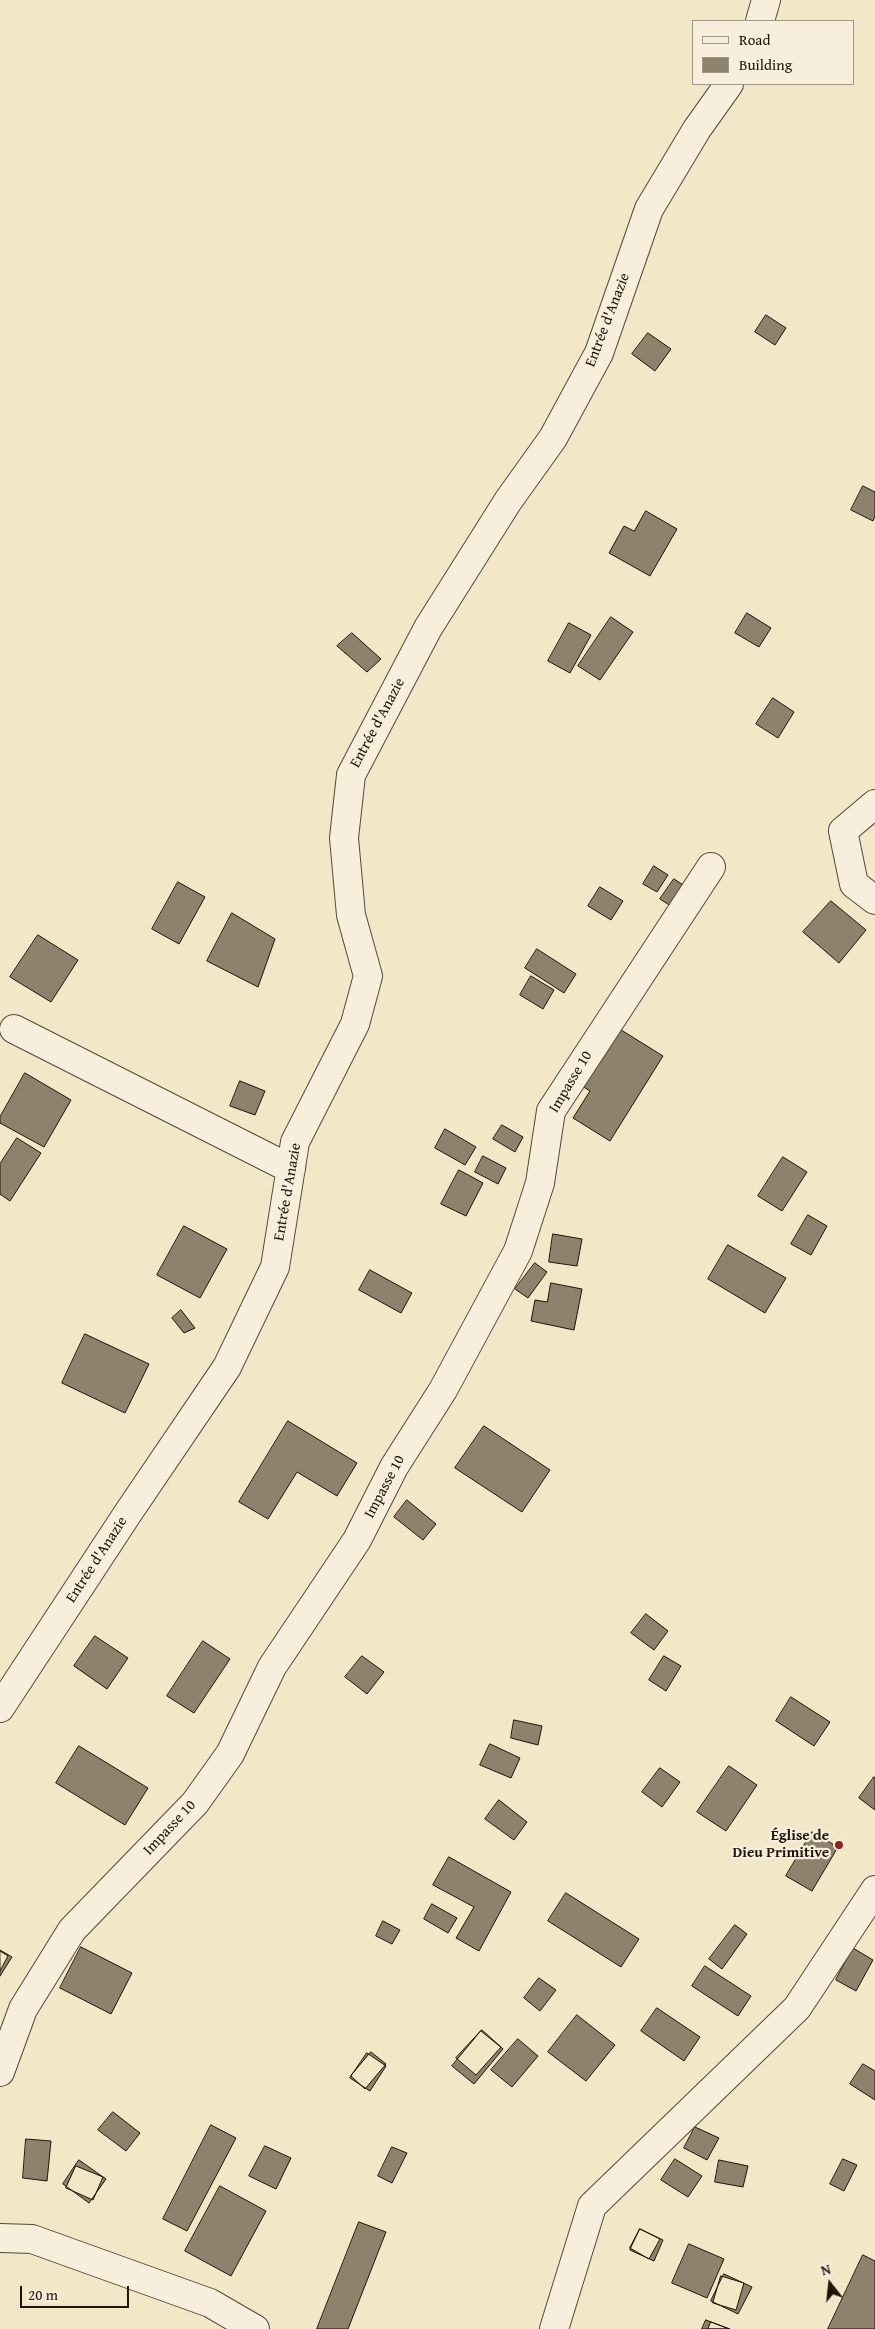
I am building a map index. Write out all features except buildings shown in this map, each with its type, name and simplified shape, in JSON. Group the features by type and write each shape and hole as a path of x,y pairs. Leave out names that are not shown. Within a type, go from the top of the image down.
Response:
{"street":[{"path":"760,20 766,0"},
{"name":"Entrée d'Anazie","path":"0,1708 128,1512 227,1367 275,1267 295,1142 355,1024 368,976 350,906 344,838 351,775 428,628 508,501 558,429 599,353 649,209 697,130 728,85"},
{"path":"875,804 843,831 854,884 875,900"},
{"name":"Impasse 10","path":"0,2072 23,2010 72,1930 195,1803 230,1754 272,1668 357,1540 394,1468 443,1390 518,1251 540,1183 551,1111 711,867"},
{"path":"14,1029 291,1169"},
{"path":"554,2329 592,2206 797,2008 875,1890"},
{"path":"0,2238 32,2239 210,2303 254,2329"}],"place":[{"name":"Église de Dieu Primitive","path":"839,1845"}]}
